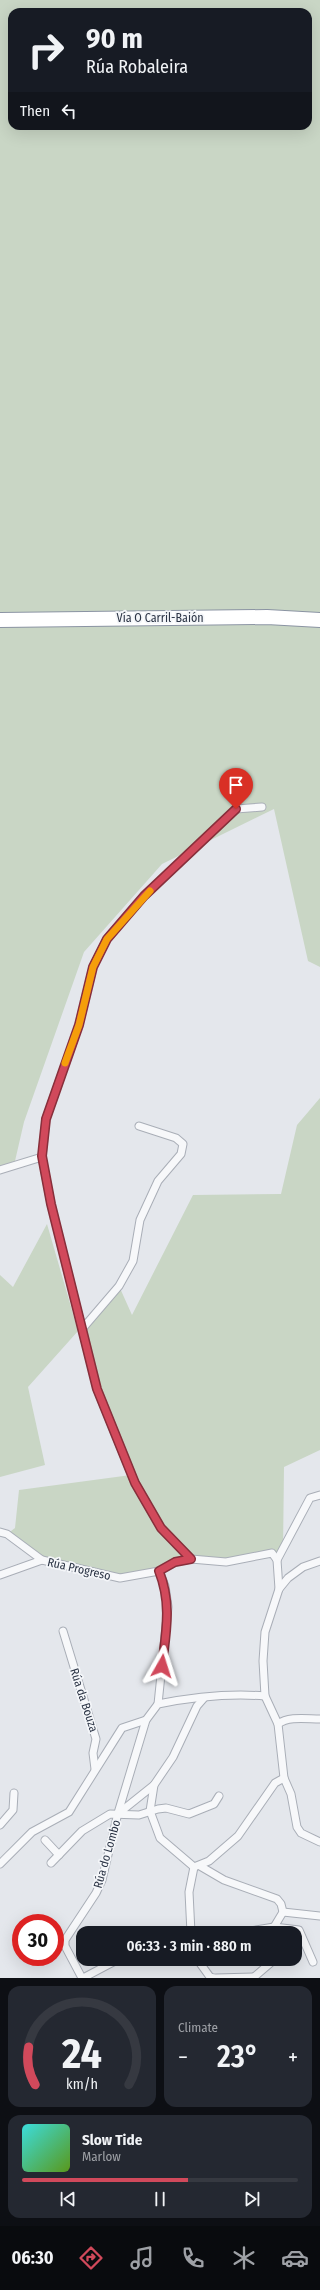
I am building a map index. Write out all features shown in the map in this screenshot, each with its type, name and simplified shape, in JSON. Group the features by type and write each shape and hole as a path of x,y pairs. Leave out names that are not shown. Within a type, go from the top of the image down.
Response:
{"highway":[{"name":"Vía O Carril-Baión","path":"0,620 267,617 320,620"}],"street":[{"path":"191,1559 161,1528 135,1483 97,1389 51,1204 42,1156 46,1119 79,1025 93,967 107,939 144,896 236,809 262,807"},
{"path":"83,1328 119,1286 133,1261 140,1220 158,1181 181,1154 183,1144 176,1138 139,1126"},
{"path":"0,1170 42,1156"},
{"path":"279,1589 277,1560 310,1498 320,1495"},
{"path":"0,1532 7,1534 42,1560"},
{"name":"Rúa Progreso","path":"0,1575 42,1560 120,1578 159,1571 175,1562 191,1559 226,1562 272,1553 277,1560"},
{"path":"320,1561 298,1571 288,1578 279,1589 265,1632 263,1661 265,1696 278,1724 284,1778 292,1794 297,1827 301,1833 320,1842 320,1837"},
{"path":"146,1720 158,1704 168,1607 165,1586 159,1571"},
{"name":"Rúa da Bouza","path":"63,1631 96,1739 93,1753 95,1769"},
{"path":"158,1704 181,1699 226,1695 265,1696"},
{"path":"51,1863 82,1831 100,1819 118,1813 154,1785 173,1757 197,1706 204,1698"},
{"path":"278,1724 283,1720 320,1719"},
{"name":"Rúa da Bouza","path":"1,1859 32,1832 69,1812 122,1728 146,1720"},
{"name":"Rúa do Lombo","path":"82,1978 64,1946 82,1911 96,1893 102,1880 118,1813 146,1720"},
{"path":"191,1926 189,1892 197,1867 227,1847 238,1836 276,1784 284,1778"},
{"path":"154,1785 150,1811 160,1838 197,1867 224,1880 276,1899 281,1904 283,1912 275,1926"},
{"path":"0,1825 14,1810 14,1793"},
{"path":"118,1813 131,1816 166,1808 189,1814 214,1804 219,1796"},
{"path":"45,1840 59,1855"},
{"path":"283,1912 320,1916"},
{"path":"302,1937 313,1962"},
{"path":"82,1978 105,1966"},
{"path":"202,1966 210,1977 215,1978 253,1977 267,1966"}],"green space":[{"path":"0,0 320,0 320,967 308,961 274,809 162,864 84,952 24,1122 15,1161 0,1166"},
{"path":"320,1098 320,1450 284,1467 283,1551 226,1562 191,1559 159,1571 120,1578 42,1560 7,1534 15,1528 19,1490 131,1475 97,1389 83,1328 119,1286 132,1315 193,1195 281,1194 297,1125"},
{"path":"47,1224 78,1331 28,1387 45,1465 0,1477 0,1275 13,1287"}],"slow traffic":[{"path":"65,1063 79,1025 93,967 107,939 150,891"}],"route":[{"path":"162,1666 168,1607 165,1586 159,1571 175,1562 191,1559 161,1528 135,1483 119,1440 97,1389 51,1204 42,1156 46,1119 79,1025 93,967 107,939 144,896 236,809"}]}
